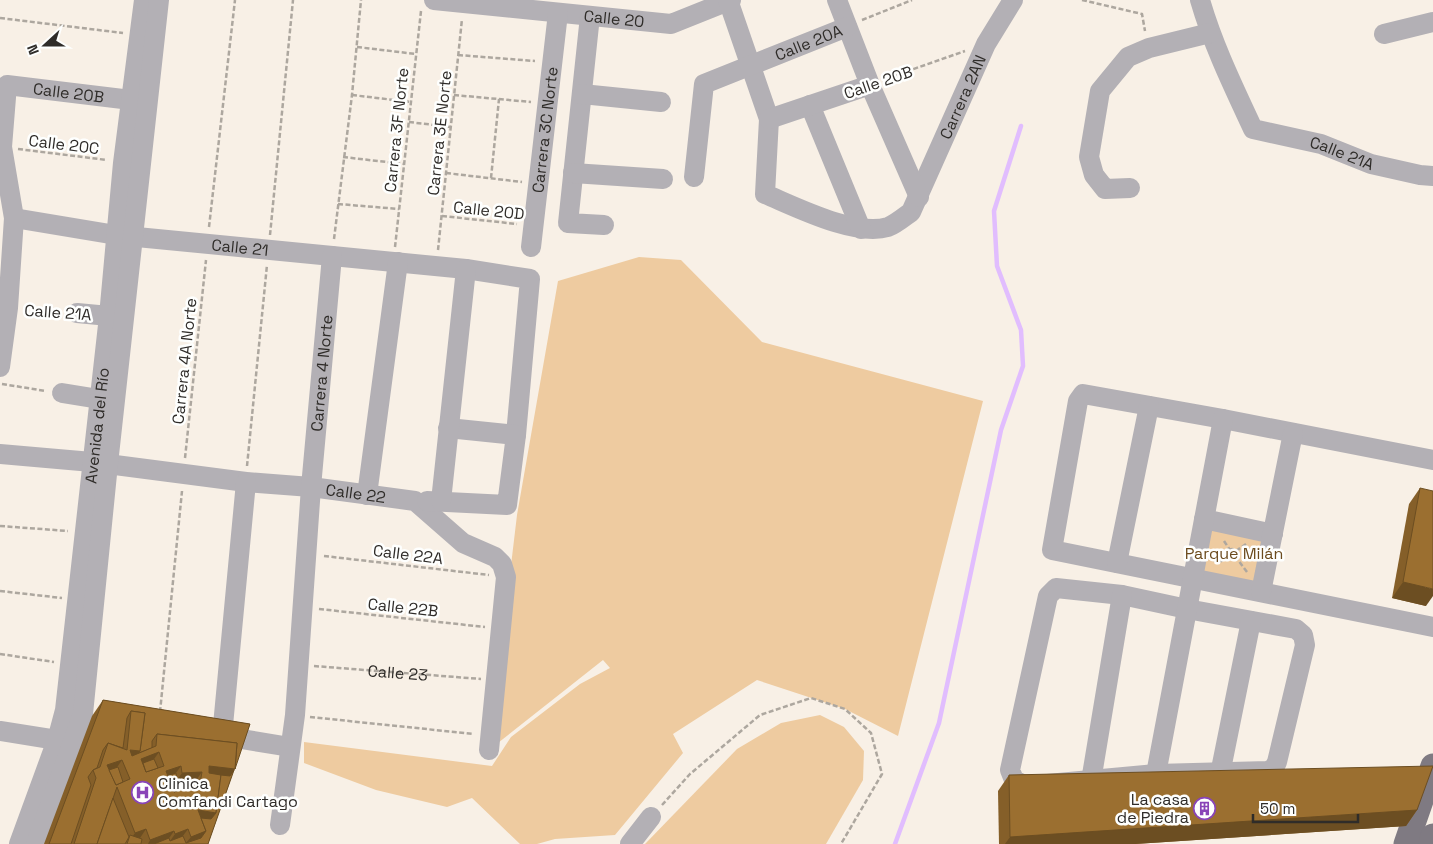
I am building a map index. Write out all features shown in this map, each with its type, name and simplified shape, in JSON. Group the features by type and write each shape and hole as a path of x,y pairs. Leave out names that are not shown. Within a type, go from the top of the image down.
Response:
{"main road":[{"path":"1406,844 1433,766"},
{"path":"1431,844 1433,836"}],"street":[{"name":"Avenida del Río","path":"83,714 70,664 84,532 100,463 99,399 109,316 125,235 123,162 144,0"},
{"name":"Avenida del Río","path":"36,844 83,714 100,463 125,235 159,0"},
{"path":"729,0 769,119"},
{"name":"Calle 20","path":"428,5 487,3 558,13 671,24 729,0"},
{"path":"837,0 870,84 919,197"},
{"name":"Carrera 2AN","path":"769,119 765,194 825,219 862,229 888,227 911,212 986,44 1013,0"},
{"path":"1130,188 1105,189 1094,176 1089,157 1100,91 1128,57 1149,48 1210,33 1200,0"},
{"name":"Carrera 3C Norte","path":"531,247 558,13"},
{"path":"590,16 568,223 604,224"},
{"path":"1384,34 1433,22"},
{"name":"Calle 20A","path":"694,177 704,84 847,27"},
{"name":"Calle 21A","path":"1210,33 1230,82 1253,128 1321,144 1371,164 1433,176"},
{"name":"Calle 20B","path":"769,119 870,84"},
{"name":"Calle 20B","path":"2,147 7,85 131,100"},
{"path":"582,94 661,102"},
{"path":"810,105 862,229"},
{"path":"0,367 8,308 14,218 2,147"},
{"path":"574,173 663,179"},
{"name":"Calle 21","path":"14,218 125,235 466,269 530,279 516,435"},
{"name":"Carrera 4 Norte","path":"280,825 295,716 311,487 332,256"},
{"path":"367,494 396,262"},
{"path":"441,501 466,269"},
{"name":"Calle 21A","path":"77,313 109,316"},
{"path":"62,393 99,399"},
{"path":"1433,460 1083,394 1078,401 1052,550 1433,627"},
{"path":"1117,563 1149,406"},
{"path":"1156,774 1223,419"},
{"path":"448,428 516,435"},
{"path":"1261,592 1293,433"},
{"name":"Calle 22","path":"0,454 100,463 415,501 507,505 516,435"},
{"path":"222,736 246,482"},
{"path":"415,501 463,544 495,557 502,564 506,577 489,743"},
{"path":"1204,519 1273,534"},
{"path":"1056,588 1122,595 1296,629 1303,635 1305,645 1274,768 1268,771 1220,774 1156,774 1026,786 1014,780 1010,770 1048,596 1056,588"},
{"path":"1091,781 1122,595"},
{"path":"1220,774 1251,621"},
{"name":"Avenida del Río","path":"19,844 57,740 83,714"},
{"path":"0,731 57,740"},
{"path":"195,732 290,747"},
{"path":"630,844 651,817"}],"path":[{"name":"Carrera 4A Norte","path":"159,716 183,473 235,0"},
{"path":"332,256 352,95 361,0"},
{"name":"Calle 20A","path":"847,27 912,0"},
{"path":"1082,0 1142,14 1149,48"},
{"name":"Carrera 3E Norte","path":"436,266 464,3"},
{"name":"Carrera 3F Norte","path":"396,262 399,210 416,54 428,5"},
{"path":"0,18 139,35"},
{"name":"Calle 20B","path":"870,84 986,44"},
{"path":"357,48 416,54"},
{"path":"458,55 552,63"},
{"path":"352,95 411,102"},
{"path":"454,95 547,104"},
{"path":"491,178 499,99"},
{"path":"409,122 451,127"},
{"name":"Calle 20C","path":"2,147 123,162"},
{"path":"343,157 404,164"},
{"path":"446,173 539,184"},
{"path":"338,204 399,210"},
{"name":"Calle 20D","path":"442,216 533,226"},
{"name":"Calle 21A","path":"8,308 77,313"},
{"path":"0,384 62,393"},
{"path":"0,526 84,532"},
{"name":"Calle 22A","path":"307,554 506,577"},
{"path":"1210,560 1220,562 1229,555"},
{"path":"0,591 76,599"},
{"name":"Calle 22B","path":"302,607 502,628"},
{"path":"0,654 70,664"},
{"name":"Calle 23","path":"298,665 496,681"},
{"path":"651,817 690,774 760,715 811,698 845,709 871,734 882,774 841,844"},
{"path":"295,716 489,743"}],"green space":[{"path":"639,257 681,260 762,342 983,401 898,736 845,709 757,680 673,734 683,753 615,835 555,839 537,844 520,844 472,798 447,807 376,790 304,763 304,742 492,766 511,737 580,684 610,668 603,660 489,750 517,515 558,281"},
{"name":"Parque Milán","path":"1208,520 1268,533 1257,586 1199,572"},
{"path":"820,715 844,727 864,751 863,780 826,844 645,844 737,749 781,723"}],"building":[{"path":"1420,488 1433,491 1433,589 1403,582"},
{"path":"103,700 250,724 235,769 237,743 157,734 152,741 152,748 139,753 145,713 131,711 127,718 123,748 108,743 103,750 97,768 88,777 91,785 71,844 49,844"},
{"path":"131,711 145,713 140,751 130,750 132,756 156,746 157,734 237,743 235,769 209,766 209,773 221,775 216,813 198,810 206,831 191,837 188,829 175,834 174,831 150,840 146,829 135,833 117,787 97,844 74,844 96,778 93,770 100,767 108,743 127,750","holes":["159,752 164,766 146,772 141,759","122,760 130,779 116,785 107,765","181,766 182,773 202,772 199,789 188,787 174,792 166,771"]},
{"path":"154,759 158,768 146,772 143,763"},
{"name":"La casa de Piedra","path":"1433,766 1417,810 1010,837 1009,775"},
{"path":"118,767 123,782 116,785 109,770"},
{"path":"234,770 208,844 154,844 169,838 170,841 183,836 186,843 201,838 206,831 201,818 211,819 216,813 221,775 230,776"},
{"path":"176,773 177,780 197,779 196,788 188,787 174,792 168,776"},
{"path":"113,798 129,837 125,844 97,844"},
{"path":"130,835 142,839 141,844 127,844"}],"waterway":[{"path":"895,844 939,723 1001,430 1023,366 1021,330 997,266 994,211 1021,126"}],"place":[{"name":"Clinica Comfandi Cartago","path":"142,792"},
{"name":"La casa de Piedra","path":"1205,808"}]}
